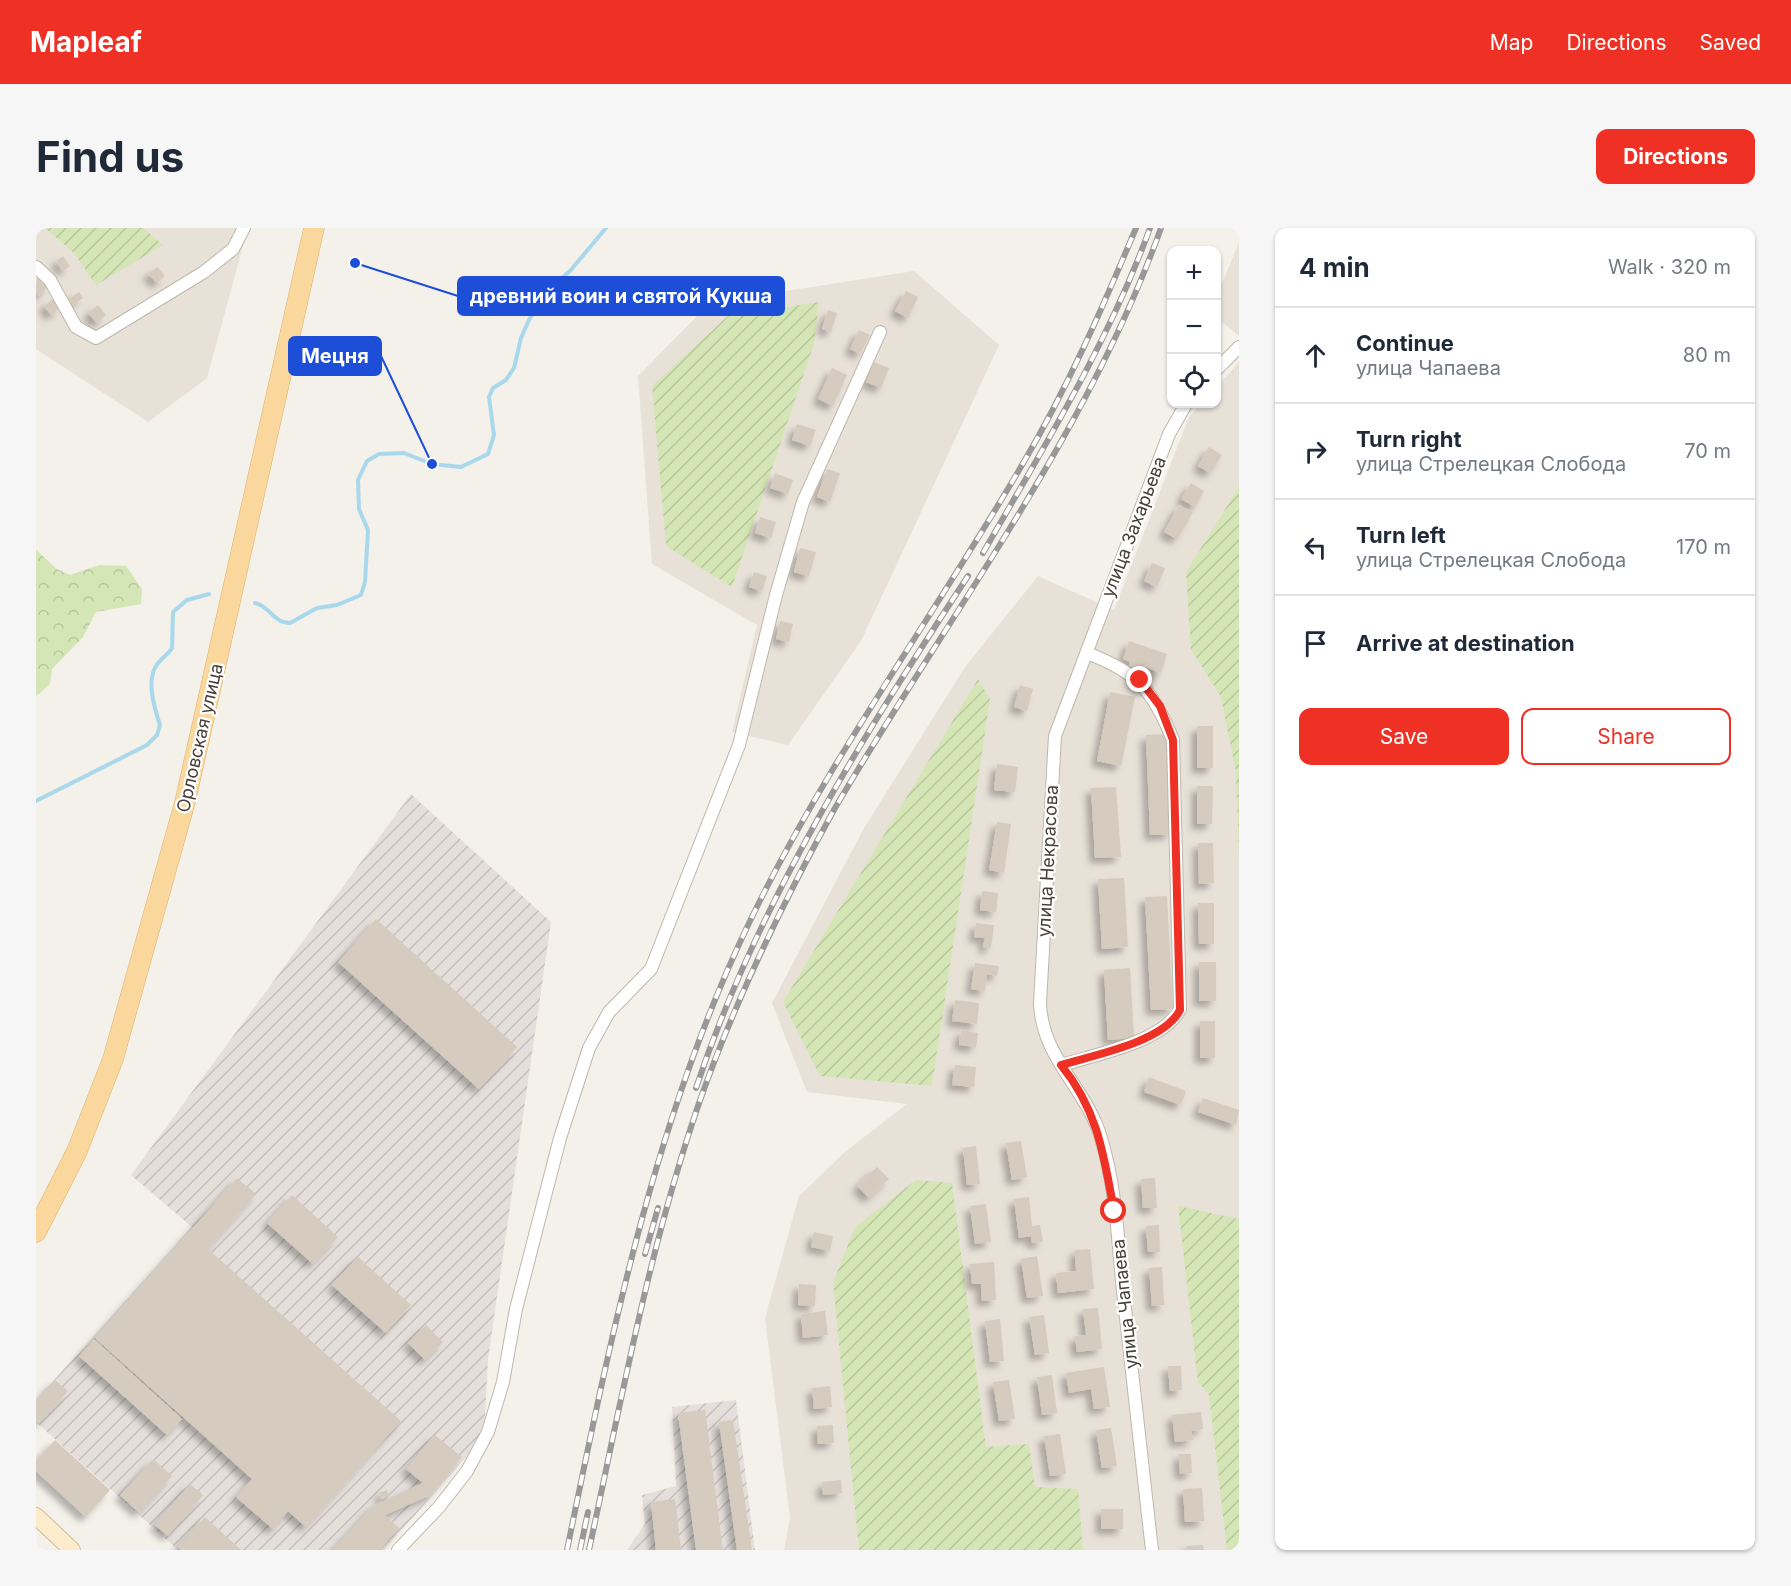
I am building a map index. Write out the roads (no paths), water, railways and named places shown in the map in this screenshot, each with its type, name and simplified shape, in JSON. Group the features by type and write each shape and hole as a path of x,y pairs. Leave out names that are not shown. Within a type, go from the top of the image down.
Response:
{"main road":[{"name":"Орловская улица","path":"36,1232 77,1151 113,1059 185,802 315,228"},
{"path":"36,1516 72,1550"}],"street":[{"path":"36,267 50,280 76,327 96,338 204,272 233,249 244,228"},
{"path":"398,1550 439,1507 460,1480 489,1432 503,1382 516,1309 560,1138 589,1048 609,1012 651,969 739,745 776,595 803,502 880,332"},
{"path":"1221,365 1239,347"},
{"name":"улица Захарьева","path":"1087,653 1169,434 1184,408"},
{"path":"1063,1067 1133,1044 1174,1020 1180,1010 1173,740 1160,706 1140,680 1116,664 1087,653"},
{"name":"улица Некрасова","path":"1063,1067 1047,1043 1040,1024 1055,736 1087,653"},
{"name":"улица Чапаева","path":"1063,1067 1091,1112 1101,1139 1114,1211 1152,1550"}],"waterway":[{"path":"255,603 264,607 279,620 290,623 317,608 337,605 361,595 365,582 368,530 359,509 358,480 367,461 379,454 404,453 432,464 461,467 488,454 494,435 489,397 493,388 506,380 514,368 521,338 547,290 570,271 606,228"},
{"path":"36,801 147,745 157,735 160,725 152,696 152,680 156,666 172,648 173,612 187,600 209,594"}],"railway":[{"path":"567,1550 601,1389 639,1230 687,1073 716,996 750,921 812,804 988,522 1054,407 1136,228"},
{"path":"983,553 1074,394 1115,312 1150,228"},
{"path":"589,1550 637,1328 664,1218 697,1109 726,1031 796,881 835,808 1012,525 1094,380 1130,305 1161,228"},
{"path":"696,1088 721,1019 781,887 852,760 968,576"},
{"path":"645,1254 658,1208"},
{"path":"580,1550 588,1512"}],"place":[{"name":"древний воин и святой Кукша","path":"355,263"},
{"name":"Мецня","path":"432,464"}]}
